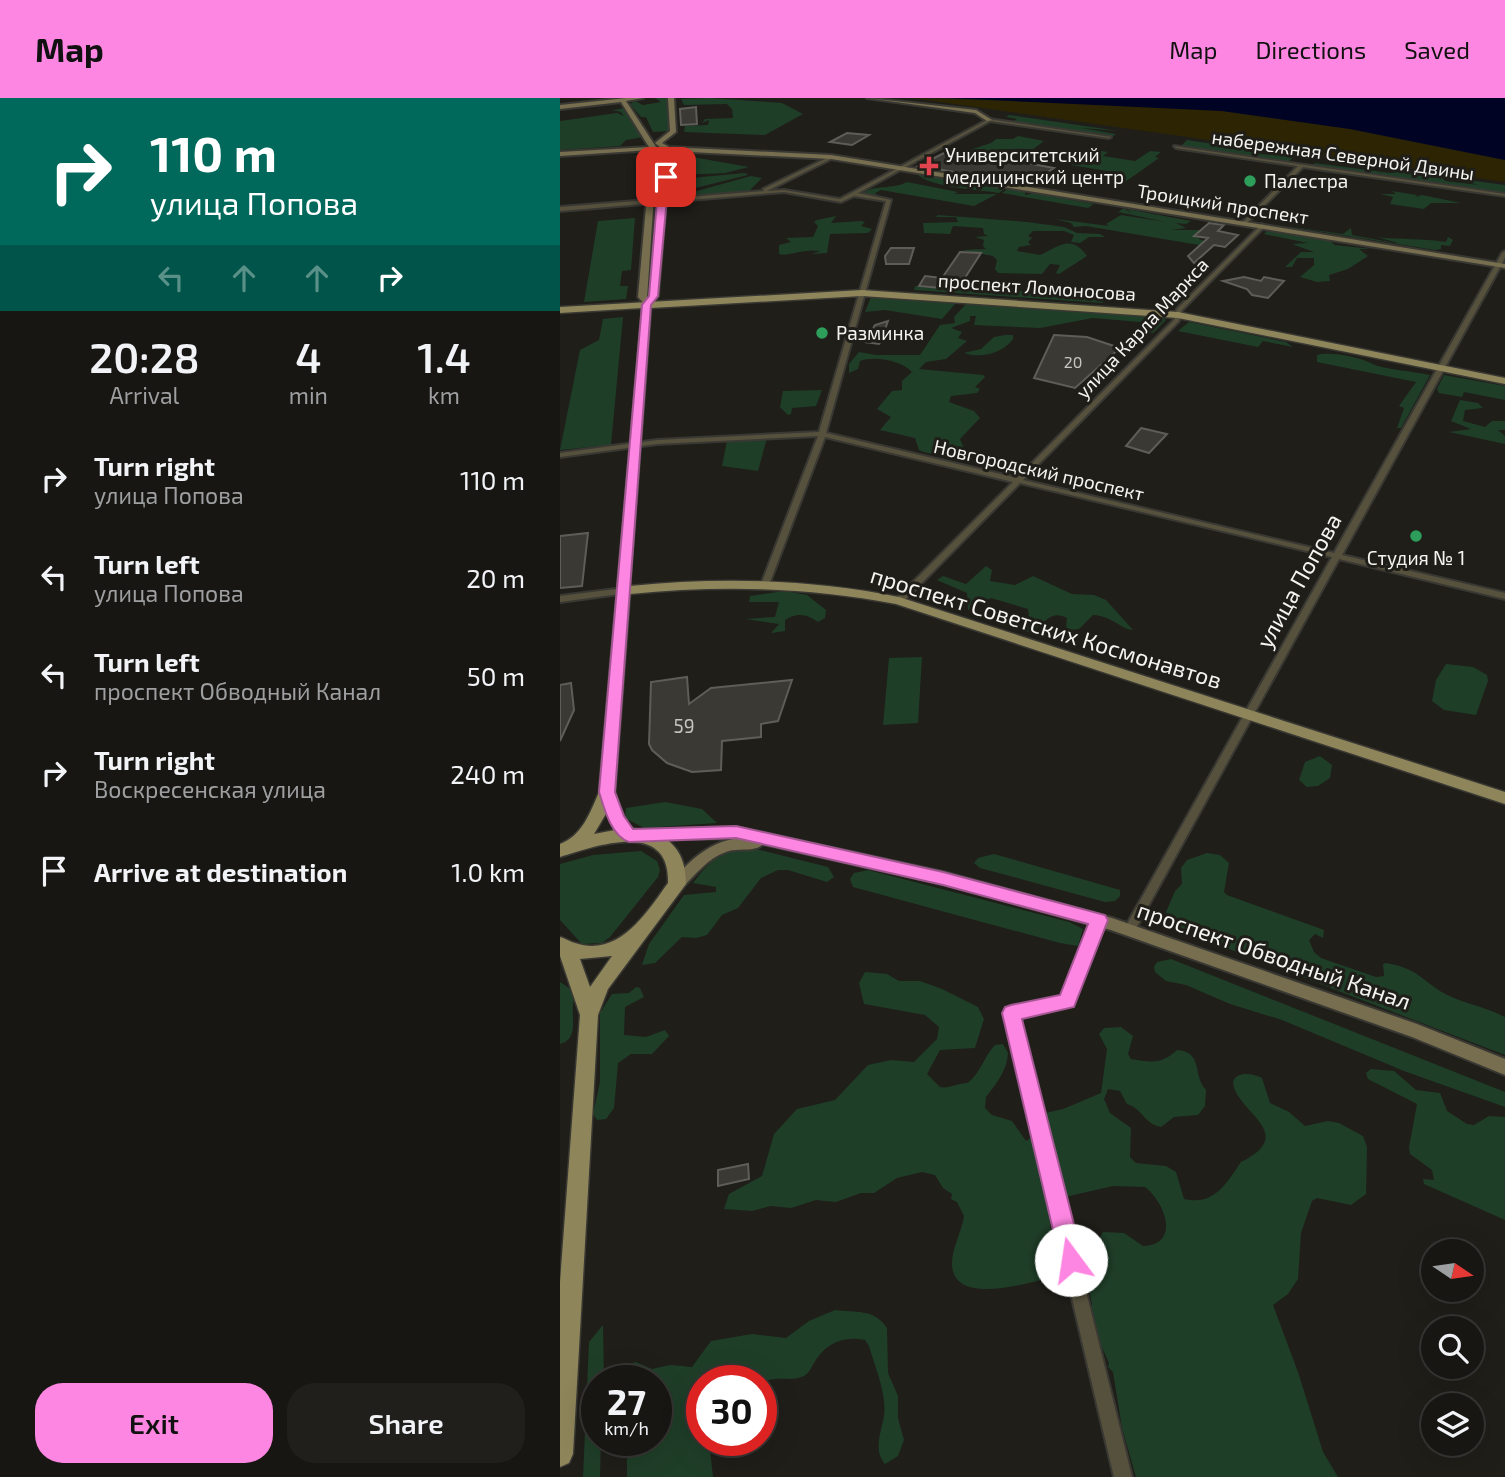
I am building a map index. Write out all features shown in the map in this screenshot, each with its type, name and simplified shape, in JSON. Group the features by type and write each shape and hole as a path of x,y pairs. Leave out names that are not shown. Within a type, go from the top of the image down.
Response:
{"main road":[{"path":"560,107 640,98"},
{"path":"565,849 603,807 607,792 633,446 647,305 654,296 660,201 666,191 667,149 658,143 673,132 671,98"},
{"path":"870,98 976,112 989,120"},
{"path":"623,101 654,149 642,297 647,305"},
{"name":"Троицкий проспект","path":"560,154 667,149 831,157 1502,265"},
{"name":"проспект Ломоносова","path":"560,310 862,293 1178,315 1505,381"},
{"name":"проспект Советских Космонавтов","path":"624,591 766,582 827,587 899,601 1505,798"},
{"path":"560,1454 589,1015 600,985 677,884 673,856 660,844 635,835 620,825 607,792"},
{"name":"проспект Обводный Канал","path":"635,835 731,831 778,844 943,878 1130,929 1417,1031 1505,1067"},
{"path":"565,849 635,835"},
{"name":"проспект Обводный Канал","path":"677,884 698,861 717,848 736,843 778,844"},
{"path":"563,948 592,953 638,935"},
{"path":"563,948 576,971 589,1015"}],"street":[{"path":"560,209 784,191 841,201 989,120 1109,138"},
{"name":"набережная Северной Двины","path":"1176,147 1505,195"},
{"path":"759,193 831,157"},
{"path":"1245,223 1302,165"},
{"path":"766,582 822,434 889,200 853,194"},
{"name":"улица Карла Маркса","path":"899,601 1177,320 1179,310 1262,226"},
{"name":"улица Попова","path":"1130,929 1502,265 1505,253"},
{"name":"Новгородский проспект","path":"560,455 670,441 822,434 1505,596"},
{"name":"проспект Советских Космонавтов","path":"560,599 624,591"},
{"path":"1099,920 1076,972 1067,1001 1011,1013 1122,1477"}],"green space":[{"path":"655,98 668,98 671,118 669,131 653,132 646,117 641,117 630,104 635,101 643,105 661,102"},
{"path":"710,98 782,103 803,114 765,135 684,132 685,126 708,125 709,120 702,123 705,119 733,118 732,109 727,104 684,105 681,99"},
{"path":"626,108 644,137 626,140 620,146 560,150 560,121 617,113 624,116 621,112 612,110"},
{"path":"1009,115 1119,131 1081,128 1116,134 1112,137 1012,122 1017,119 1006,117"},
{"path":"1018,136 1044,141 1032,150 967,151 996,139 1013,139"},
{"path":"1187,140 1267,152 1258,154 1295,156 1288,162 1180,147"},
{"path":"1095,150 1108,152 1103,156 1135,161 1150,151 1161,152 1155,157 1159,158 1118,187 1097,184 1113,172 1071,165"},
{"path":"681,155 749,167 725,173 681,175"},
{"path":"1315,163 1390,173 1403,171 1441,177 1445,181 1479,185 1446,177 1505,185 1505,194 1311,166"},
{"path":"745,173 748,175 679,192 680,179"},
{"path":"917,174 1006,188 999,193 955,187 932,182"},
{"path":"751,176 762,178 748,192 679,196"},
{"path":"907,182 958,192 954,194 997,194 974,206 881,190 875,193 878,195 862,193"},
{"path":"1008,189 1025,191 1025,195 1033,193 1094,204 1088,208 1002,193"},
{"path":"1392,191 1461,203 1431,203 1424,209 1390,204 1393,197 1380,194 1396,194"},
{"path":"1124,208 1132,214 1127,209 1191,221 1186,224 1176,223 1186,228 1171,230 1201,230 1194,236 1204,241 1199,245 1086,226 1074,227 1071,223 1055,219 1109,226 1106,224 1121,215 1166,222 1118,212"},
{"path":"938,215 1027,222 1105,237 1089,237 1080,243 1071,242 1074,235 1064,231 1033,231 1028,236 1032,238 1028,242 1031,245 1019,247 1017,251 1040,255 1070,243 1087,256 1059,274 1056,273 1060,265 1050,264 1042,274 998,273 995,269 997,260 993,256 961,250 986,249 983,246 984,240 975,237 988,236 984,234 983,228 953,226 950,234 924,233 923,223 958,222 956,217 936,217"},
{"path":"836,216 831,223 861,221 865,222 861,226 872,229 868,233 830,234 827,253 812,254 820,251 814,250 779,254 779,245 791,242 786,238 813,237 818,226 814,222"},
{"path":"635,218 631,270 622,271 620,286 628,286 626,299 584,302 598,221"},
{"path":"1279,225 1343,234 1351,228 1352,235 1395,243 1398,243 1377,237 1446,242 1448,237 1453,240 1450,246 1441,245 1441,249 1435,250"},
{"path":"1267,231 1330,241 1335,245 1372,249 1359,249 1368,256 1348,269 1329,275 1330,281 1317,282 1300,277 1314,265 1314,258 1297,258 1292,267 1285,267 1301,252 1314,252 1292,244 1308,243 1264,234"},
{"path":"955,284 961,284 960,287 1107,297 1102,303 914,290 915,286 950,290"},
{"path":"871,297 955,304 942,319 885,310 865,312"},
{"path":"966,304 1161,316 1166,320 1153,333 1147,332 1151,323 1093,318 1040,328 974,325 976,316 970,316 970,321 951,328 962,332 958,338 967,341 946,359 926,362 919,369 983,375 985,377 975,387 980,389 977,393 951,396 949,402 974,411 980,418 960,439 965,451 942,454 924,452 919,450 915,438 880,430 891,417 877,409 892,391 902,390 902,381 912,372 896,362 881,359 860,361 858,369 849,373 849,364 859,352 876,355 920,355 940,325 955,323 954,317"},
{"path":"623,317 611,445 560,450 580,350 599,340 603,319"},
{"path":"1189,322 1286,342 1293,347 1263,341 1258,347 1178,331"},
{"path":"1013,335 1013,339 998,351 984,355 964,353 981,349 994,337"},
{"path":"1317,355 1349,356 1380,366 1430,375 1401,428 1397,428 1404,408 1399,406 1416,382 1317,362"},
{"path":"1444,375 1505,386 1505,400 1464,392 1462,397 1439,393 1437,389"},
{"path":"822,390 816,406 792,408 791,414 788,415 780,407 783,391"},
{"path":"1460,400 1478,403 1483,408 1465,410 1463,421 1485,427 1492,421 1505,421 1505,430 1498,430 1505,436 1505,444 1449,432 1471,429 1451,421"},
{"path":"767,438 758,471 722,466 727,441"},
{"path":"986,566 992,570 990,581 1015,585 1033,576 1072,594 1094,595 1106,600 1133,630 1093,615 1079,629 1069,630 1066,627 1067,618 1060,615 1049,618 1036,629 1025,632 1018,627 1029,615 1028,609 991,598 968,610 967,593 937,580 943,576 966,584"},
{"path":"785,591 807,595 826,610 825,618 818,622 806,616 794,616 785,620 785,631 771,633 779,624 745,619 775,617 779,602 749,602 750,596"},
{"path":"922,657 918,723 883,725 889,658"},
{"path":"1446,664 1473,667 1487,675 1488,681 1476,715 1444,710 1432,701 1436,680"},
{"path":"1320,756 1332,765 1330,778 1318,786 1307,787 1299,780 1305,762"},
{"path":"665,802 702,809 717,823 644,828 625,818 626,808"},
{"path":"748,847 828,867 834,877 827,882 788,870 778,870 761,878 738,908 722,915 707,935 696,938 682,937 655,963 642,965 649,944 684,895 716,892 716,887 693,883 705,869 723,854"},
{"path":"641,851 657,861 660,870 658,877 610,937 602,943 582,944 560,920 560,864 593,855"},
{"path":"1207,853 1220,855 1229,863 1224,892 1227,895 1324,930 1323,938 1315,934 1309,940 1314,952 1321,958 1376,977 1384,976 1383,964 1386,963 1408,969 1445,994 1505,1017 1505,1055 1172,927 1166,912 1175,891 1182,884 1181,868 1187,860"},
{"path":"994,854 1120,890 1120,896 1115,901 1105,902 980,868 974,863 978,858"},
{"path":"868,870 1069,922 1083,929 1078,946 853,887 850,879 854,873"},
{"path":"1171,959 1505,1092 1505,1107 1404,1071 1282,1020 1230,1004 1186,985 1166,981 1155,972 1154,967 1157,962"},
{"path":"865,972 887,974 899,981 920,981 978,1007 984,1019 975,1048 940,1050 927,1074 940,1087 967,1083 995,1045 1003,1044 1008,1053 1006,1066 986,1097 985,1108 992,1115 1012,1121 1026,1141 1034,1136 1041,1114 1063,1109 1101,1093 1107,1049 1099,1034 1104,1028 1121,1027 1133,1036 1128,1054 1131,1059 1155,1061 1166,1058 1177,1050 1191,1055 1206,1090 1205,1106 1198,1115 1174,1117 1161,1127 1151,1123 1137,1109 1127,1104 1120,1091 1108,1089 1104,1099 1110,1113 1131,1128 1130,1157 1136,1163 1166,1166 1176,1172 1184,1199 1203,1199 1218,1191 1241,1162 1258,1151 1265,1141 1265,1132 1260,1122 1236,1093 1233,1082 1238,1076 1250,1074 1262,1078 1270,1103 1289,1112 1305,1126 1328,1121 1339,1123 1363,1136 1367,1147 1366,1194 1351,1205 1317,1198 1312,1201 1301,1233 1298,1279 1288,1294 1273,1305 1323,1452 1338,1477 1136,1477 1122,1428 1113,1372 1108,1367 1109,1363 1091,1323 1092,1304 1087,1279 1092,1250 1103,1232 1124,1233 1143,1246 1155,1244 1162,1238 1166,1231 1163,1212 1145,1187 1113,1186 1052,1200 1048,1212 1059,1276 995,1289 979,1289 965,1285 955,1277 952,1257 964,1216 957,1202 951,1199 952,1194 943,1188 935,1175 922,1172 897,1178 874,1193 861,1193 836,1202 816,1200 791,1208 771,1206 752,1211 724,1209 729,1194 762,1176 774,1134 797,1109 835,1100 868,1065 891,1060 914,1062 937,1039 939,1027 925,1015 864,1004 859,983"},
{"path":"560,982 572,990 575,997 573,1030 567,1041 560,1044"},
{"path":"636,987 640,988 644,997 625,1007 624,1035 646,1037 665,1030 669,1036 652,1054 631,1054 618,1063 614,1108 606,1119 597,1120 593,1114 600,1082 600,1013 612,994 629,993"},
{"path":"1371,1069 1394,1071 1416,1090 1440,1093 1447,1111 1467,1124 1474,1125 1489,1116 1505,1117 1505,1220 1424,1184 1423,1179 1434,1180 1432,1170 1410,1154 1409,1147 1417,1104 1368,1079 1366,1073"},
{"path":"835,1310 870,1314 887,1328 888,1373 898,1396 898,1418 904,1440 898,1456 885,1464 879,1453 884,1399 865,1340 835,1342 818,1356 804,1376 793,1379 777,1380 777,1365 693,1365 711,1341 752,1334 786,1338 809,1321"},
{"path":"603,1325 604,1365 588,1365 589,1342"},
{"path":"672,1365 686,1366 686,1456 711,1456 713,1477 627,1477 627,1456 672,1456"},
{"path":"584,1456 601,1456 600,1477 583,1477"}],"sand":[{"path":"912,98 1170,106 1350,129 1505,160 1505,182"}],"water":[{"path":"949,98 1505,98 1505,160 1350,129 1222,111"}],"building":[{"path":"696,107 697,124 681,125 680,109"},
{"path":"847,133 869,135 852,145 830,142"},
{"path":"944,153 971,158 977,154 1054,168 1035,180 1020,178 1014,182 918,166"},
{"path":"1209,223 1224,225 1218,231 1238,235 1225,247 1214,245 1194,263 1188,256 1208,238 1194,236"},
{"path":"891,248 914,248 909,264 886,264 885,256"},
{"path":"960,252 981,253 961,284 955,284 951,289 919,286 925,276 942,278"},
{"path":"1244,277 1261,281 1264,277 1284,281 1268,298 1252,295 1247,289 1223,281"},
{"path":"888,321 884,332 887,333 879,344 864,342 875,325"},
{"path":"1054,335 1087,337 1120,348 1075,388 1034,378"},
{"path":"1141,428 1167,434 1149,453 1126,446"},
{"path":"588,533 582,586 560,588 560,536"},
{"path":"687,677 689,704 711,688 792,680 778,721 761,724 761,737 722,741 721,770 692,772 667,763 649,744 651,682"},
{"path":"571,683 574,710 560,741 560,685"},
{"path":"748,1164 749,1179 718,1186 718,1170"}],"place":[{"name":"Университетский медицинский центр","path":"929,166"},
{"name":"Палестра","path":"1250,181"},
{"name":"Разминка","path":"822,333"},
{"name":"Студия № 1","path":"1416,536"}],"route":[{"path":"666,177 666,191 660,201 654,296 647,305 635,420 607,792 616,818 629,835 736,832 778,844 943,878 1099,920 1076,972 1067,1001 1011,1013 1071,1260"}]}
